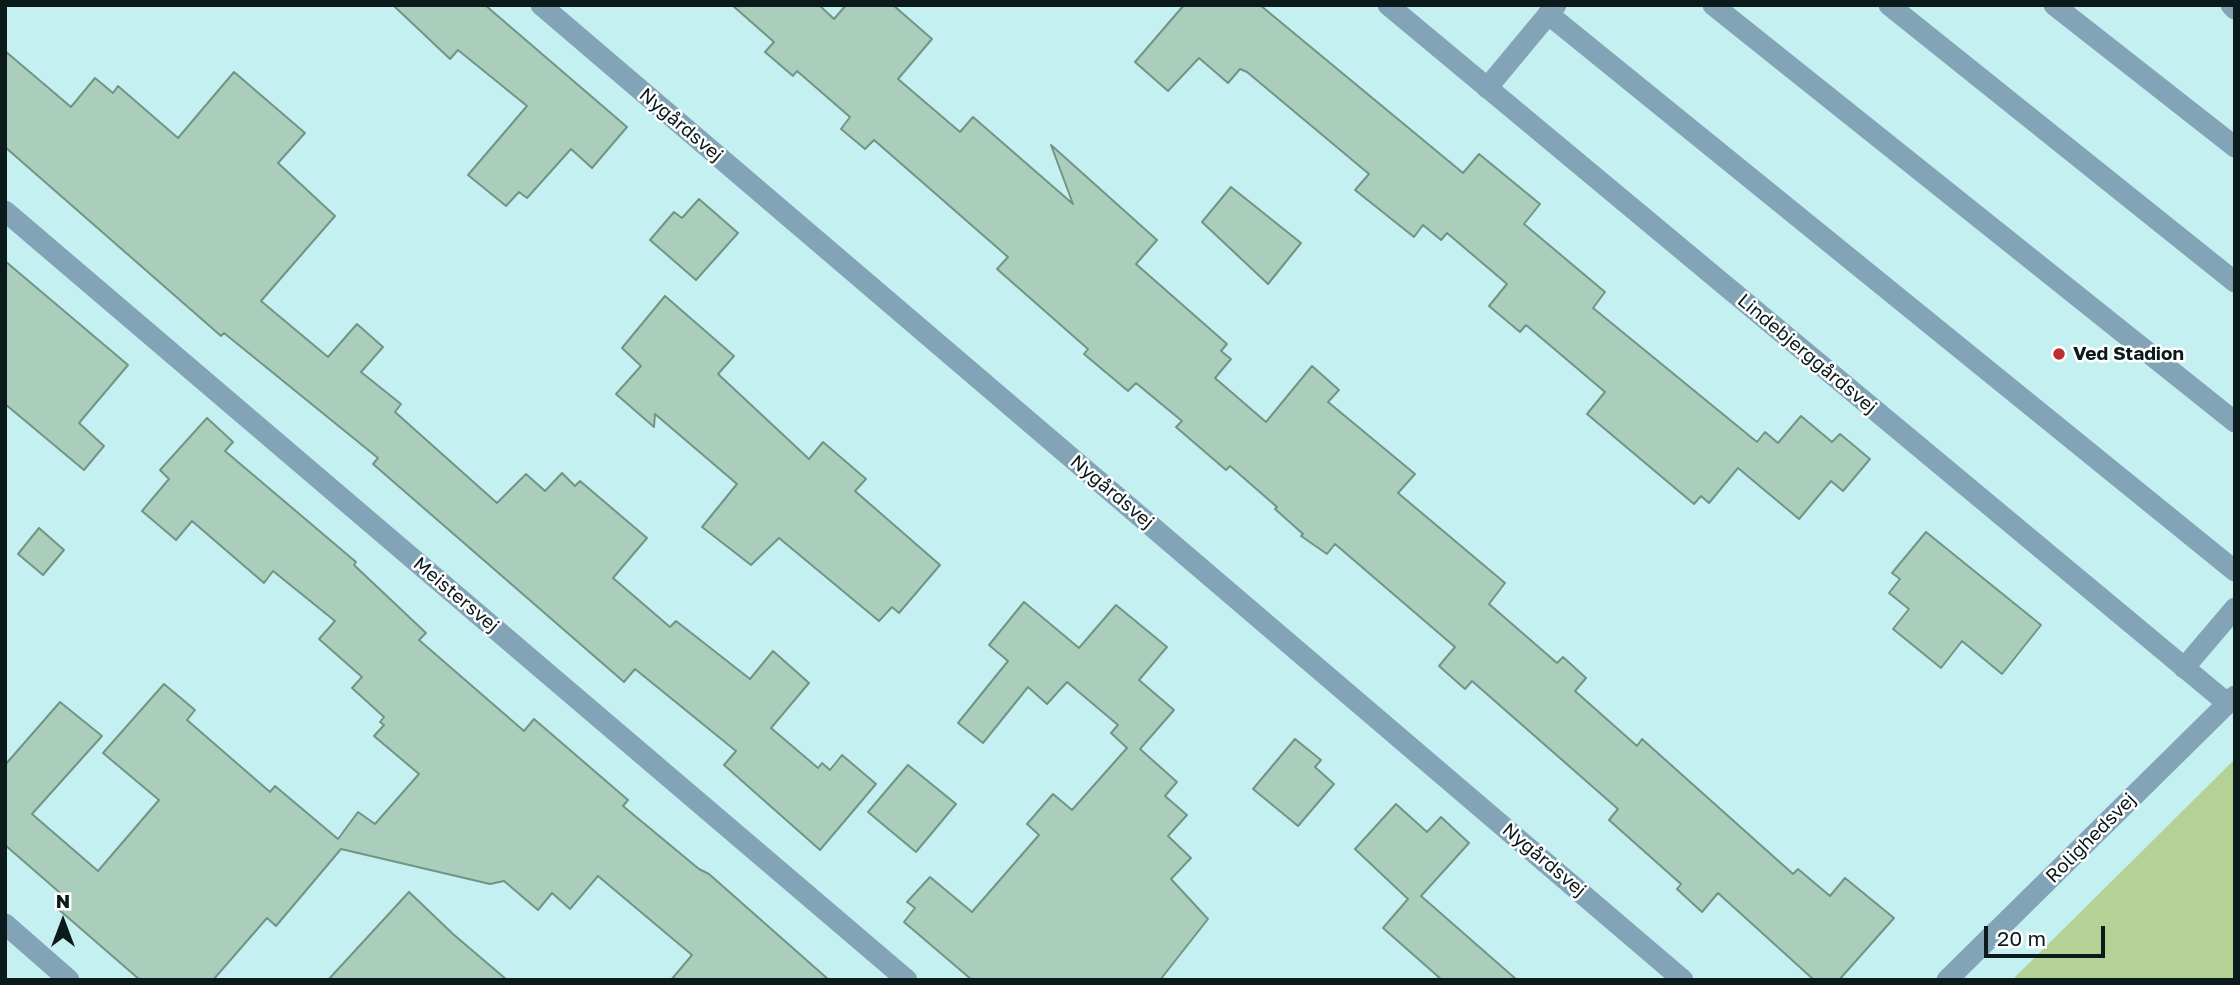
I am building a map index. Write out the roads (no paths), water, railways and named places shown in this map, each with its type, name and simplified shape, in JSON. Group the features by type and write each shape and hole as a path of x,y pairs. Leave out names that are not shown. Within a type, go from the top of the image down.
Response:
{"street":[{"name":"Nygårdsvej","path":"541,5 1684,980"},
{"name":"Lindebjerggårdsvej","path":"1388,5 2184,668 2231,699"},
{"path":"1713,5 2235,422"},
{"path":"1889,5 2235,282"},
{"path":"2054,5 2235,148"},
{"path":"2231,5 2235,9"},
{"path":"1487,88 1552,10 2235,572"},
{"name":"Meistersvej","path":"5,211 907,980"},
{"path":"2184,668 2235,608"},
{"name":"Rolighedsvej","path":"1947,980 2231,699"},
{"path":"5,924 69,980"}],"place":[{"name":"Ved Stadion","path":"2059,354"}]}
